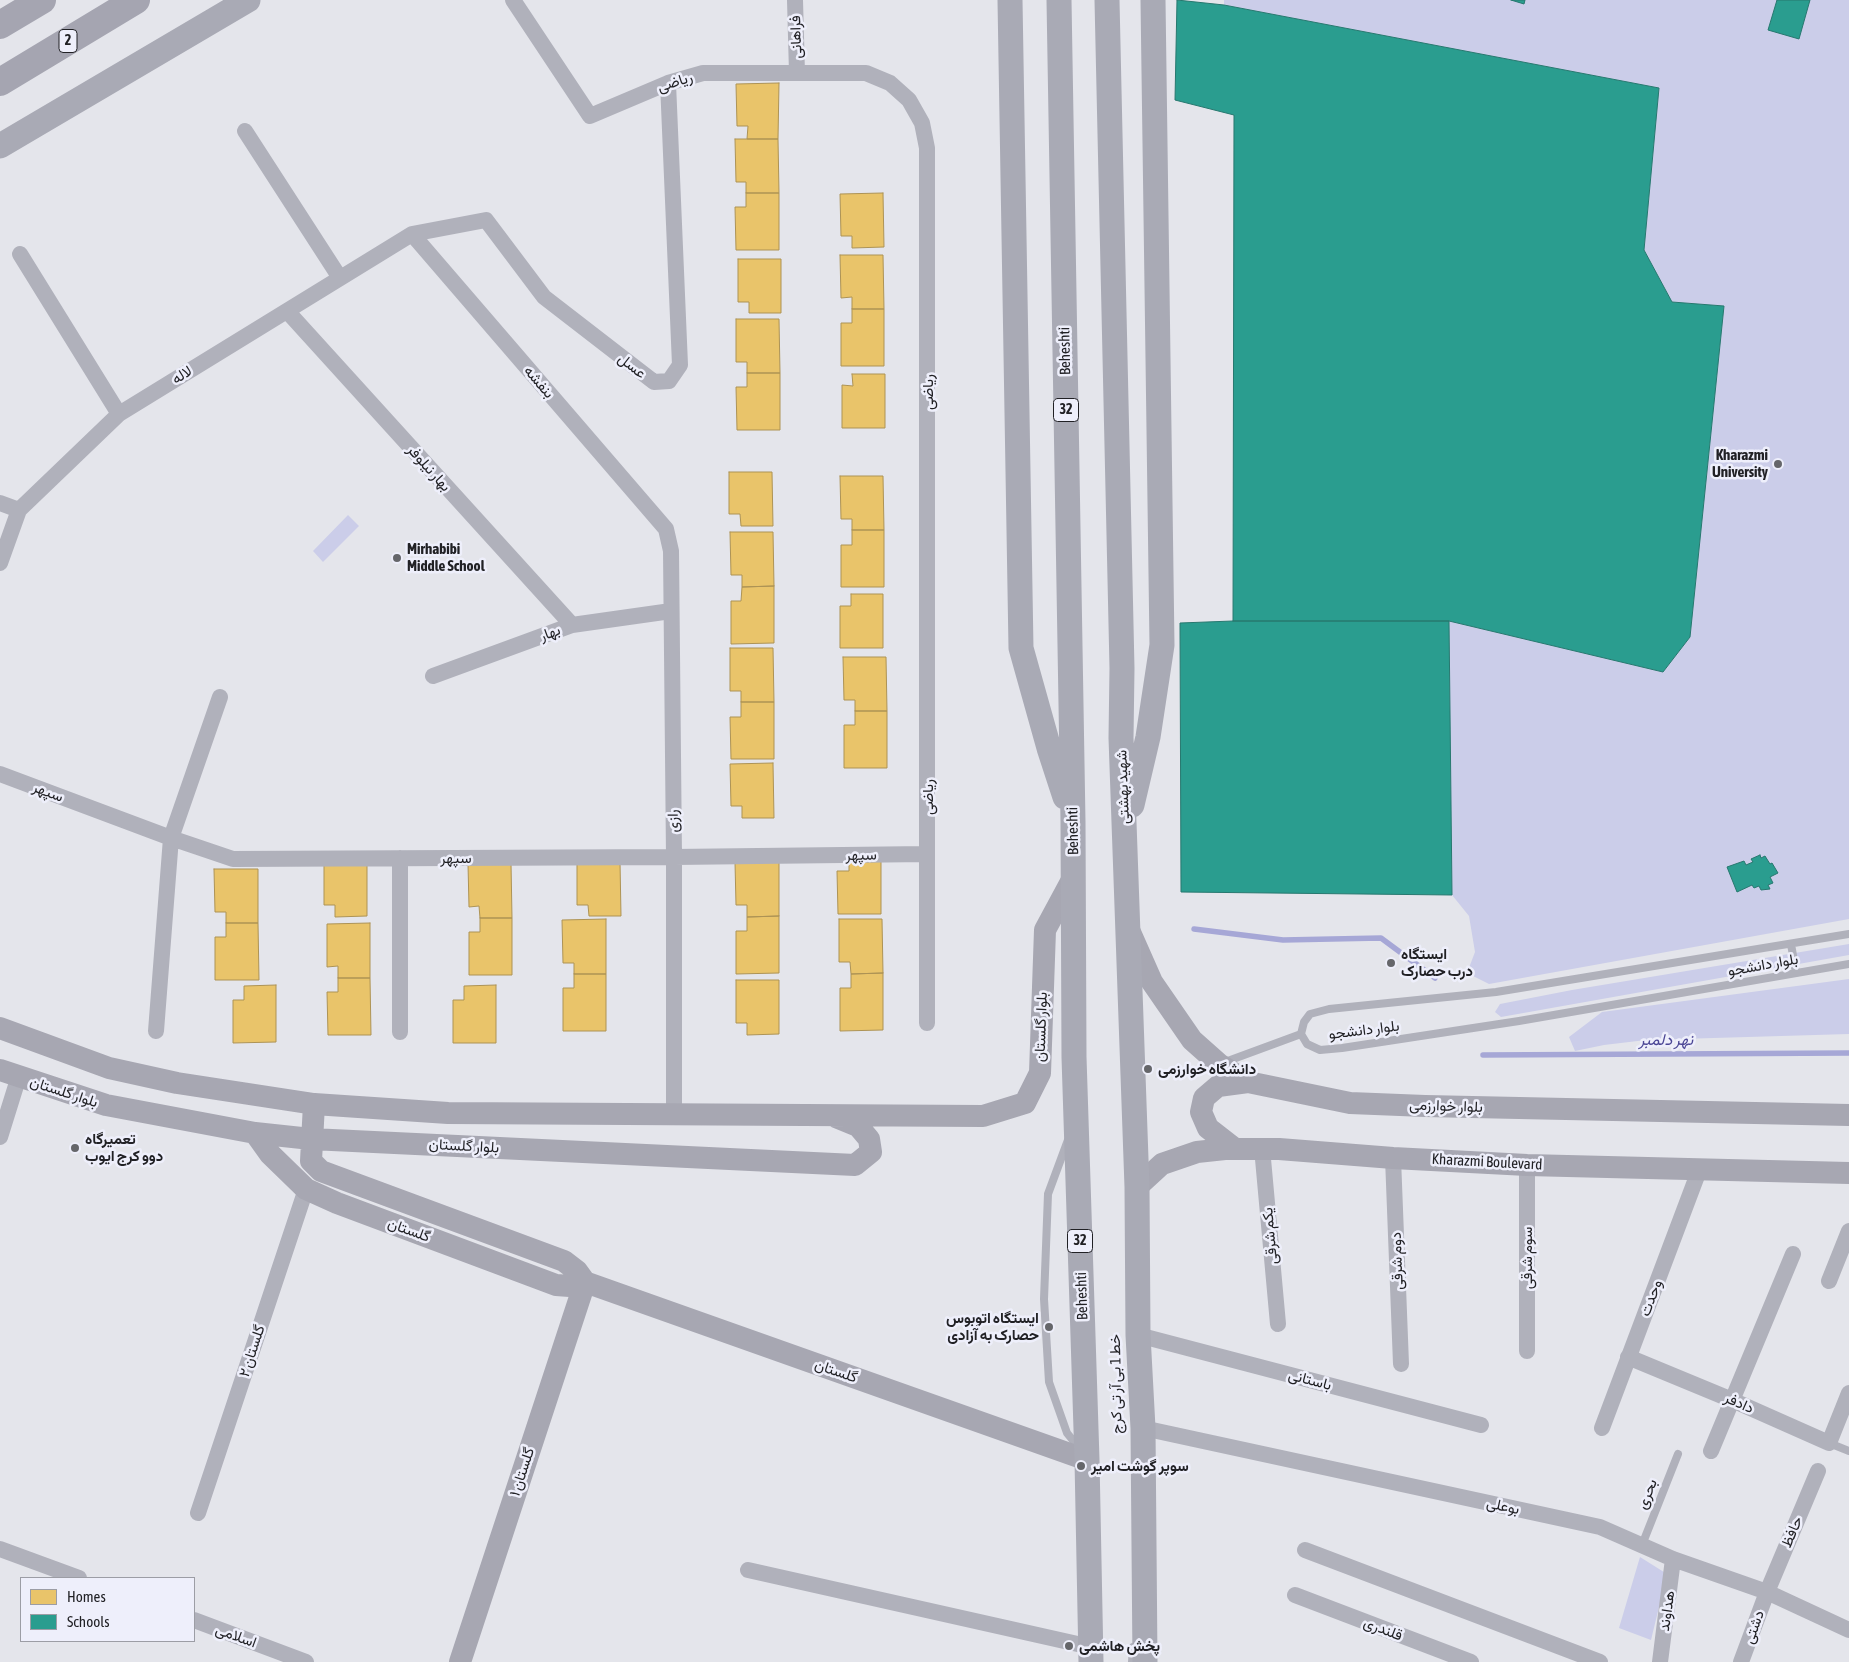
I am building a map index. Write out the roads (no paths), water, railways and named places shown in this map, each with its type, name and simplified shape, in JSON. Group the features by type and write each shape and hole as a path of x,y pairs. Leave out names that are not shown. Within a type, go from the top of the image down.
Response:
{"highway":[{"path":"0,25 42,0"},
{"name":"2","path":"0,82 136,0"}],"main road":[{"path":"0,146 248,0"},
{"path":"1010,0 1021,648 1049,748 1073,821"},
{"name":"Beheshti","path":"1059,0 1074,878 1075,1119 1087,1460 1090,1615 1093,1657"},
{"path":"1139,1652 1143,1428 1134,1332 1137,1188 1125,836 1148,737 1162,646 1153,0"},
{"name":"شهید بهشتی","path":"1108,7 1121,629 1121,738 1125,836"}],"street":[{"name":"ریاضی","path":"513,0 590,116 668,83 703,73 866,73 890,83 910,100 922,123 927,148 927,1023"},
{"name":"فراهانی","path":"795,0 797,73"},
{"name":"عسل","path":"412,234 486,220 544,298 654,382 669,382 680,365 668,83"},
{"path":"245,131 340,278"},
{"name":"لاله","path":"0,563 18,510 119,414 412,234"},
{"name":"بنفشه","path":"412,234 666,529"},
{"path":"20,254 119,414"},
{"name":"بهار نیلوفر","path":"287,311 572,625"},
{"path":"0,503 18,510"},
{"name":"رازی","path":"666,529 671,551 674,1114"},
{"name":"بهار","path":"433,676 572,625 671,611"},
{"path":"156,1032 172,838 220,697"},
{"name":"سپهر","path":"0,774 233,859 928,854"},
{"path":"400,858 400,1032"},
{"name":"بلوار گلستان","path":"0,1028 108,1068 177,1083 314,1104 448,1113 983,1116 1025,1103 1040,1073 1044,930 1074,878"},
{"name":"بلوار خوارزمی","path":"1127,926 1152,982 1192,1040 1219,1064 1248,1082 1350,1102 1434,1106 1849,1115"},
{"path":"0,1137 9,1073"},
{"name":"بلوار گلستان","path":"9,1073 106,1105 255,1133 311,1139 855,1165 871,1152 869,1138 858,1126 829,1115"},
{"path":"1235,1149 1208,1128 1201,1112 1204,1098 1218,1086 1248,1082"},
{"name":"گلستان","path":"314,1104 311,1161 321,1171 564,1261 577,1271 585,1282 1087,1460"},
{"name":"گلستان","path":"255,1133 270,1154 306,1189 346,1206 556,1284 570,1286 585,1282"},
{"name":"Kharazmi Boulevard","path":"1137,1188 1162,1164 1197,1152 1262,1148 1393,1158 1527,1165 1849,1173"},
{"name":"یکم شرقی","path":"1262,1148 1278,1324"},
{"name":"دوم شرقی","path":"1393,1158 1401,1364"},
{"name":"سوم شرقی","path":"1527,1165 1528,1351"},
{"name":"وحدت","path":"1602,1428 1700,1168"},
{"name":"گلستان ۲","path":"198,1513 306,1189"},
{"path":"1828,1281 1849,1231"},
{"path":"1711,1451 1793,1254"},
{"name":"گلستان ۱","path":"460,1662 585,1282"},
{"name":"باستانی","path":"1134,1332 1481,1425"},
{"name":"دادفر","path":"1628,1357 1732,1400 1829,1444"},
{"path":"1829,1444 1849,1394"},
{"name":"بوعلی","path":"1143,1428 1600,1527 1674,1559 1767,1592 1849,1630"},
{"name":"حافظ","path":"1767,1592 1818,1471"},
{"path":"0,1549 76,1577"},
{"path":"1305,1550 1600,1662"},
{"name":"هداوند","path":"1660,1662 1674,1559"},
{"path":"748,1570 1093,1657"},
{"name":"دشتی","path":"1742,1662 1767,1592"},
{"name":"قلندری","path":"1294,1595 1471,1662"},
{"name":"اسلامی","path":"195,1620 306,1662"}],"lane":[{"name":"بلوار دانشجو","path":"1849,934 1496,992 1329,1009 1310,1014 1304,1022 1301,1034 1307,1044 1320,1050 1342,1048 1519,1022 1849,964"},
{"path":"1791,944 1796,973"},
{"path":"1219,1064 1301,1034"},
{"path":"1075,1119 1048,1194 1044,1299 1049,1382 1067,1433 1087,1460"},
{"name":"دادفر","path":"1829,1444 1849,1451"},
{"name":"بحری","path":"1642,1545 1678,1454"},
{"path":"1132,1662 1139,1652"}],"waterway":[{"path":"1194,929 1283,940 1381,938 1435,978"},
{"name":"نهر دلمبر","path":"1483,1055 1849,1053"}],"place":[{"name":"Kharazmi University","path":"1778,464"},
{"name":"Mirhabibi Middle School","path":"397,558"},
{"name":"ایستگاه درب حصارک","path":"1391,963"},
{"name":"دانشگاه خوارزمی","path":"1148,1069"},
{"name":"تعمیرگاه دوو کرج ایوب","path":"75,1148"},
{"name":"ایستگاه اتوبوس حصارک به آزادی","path":"1049,1327"},
{"name":"سوپر گوشت امیر","path":"1081,1466"},
{"name":"پخش هاشمی","path":"1069,1646"}]}
